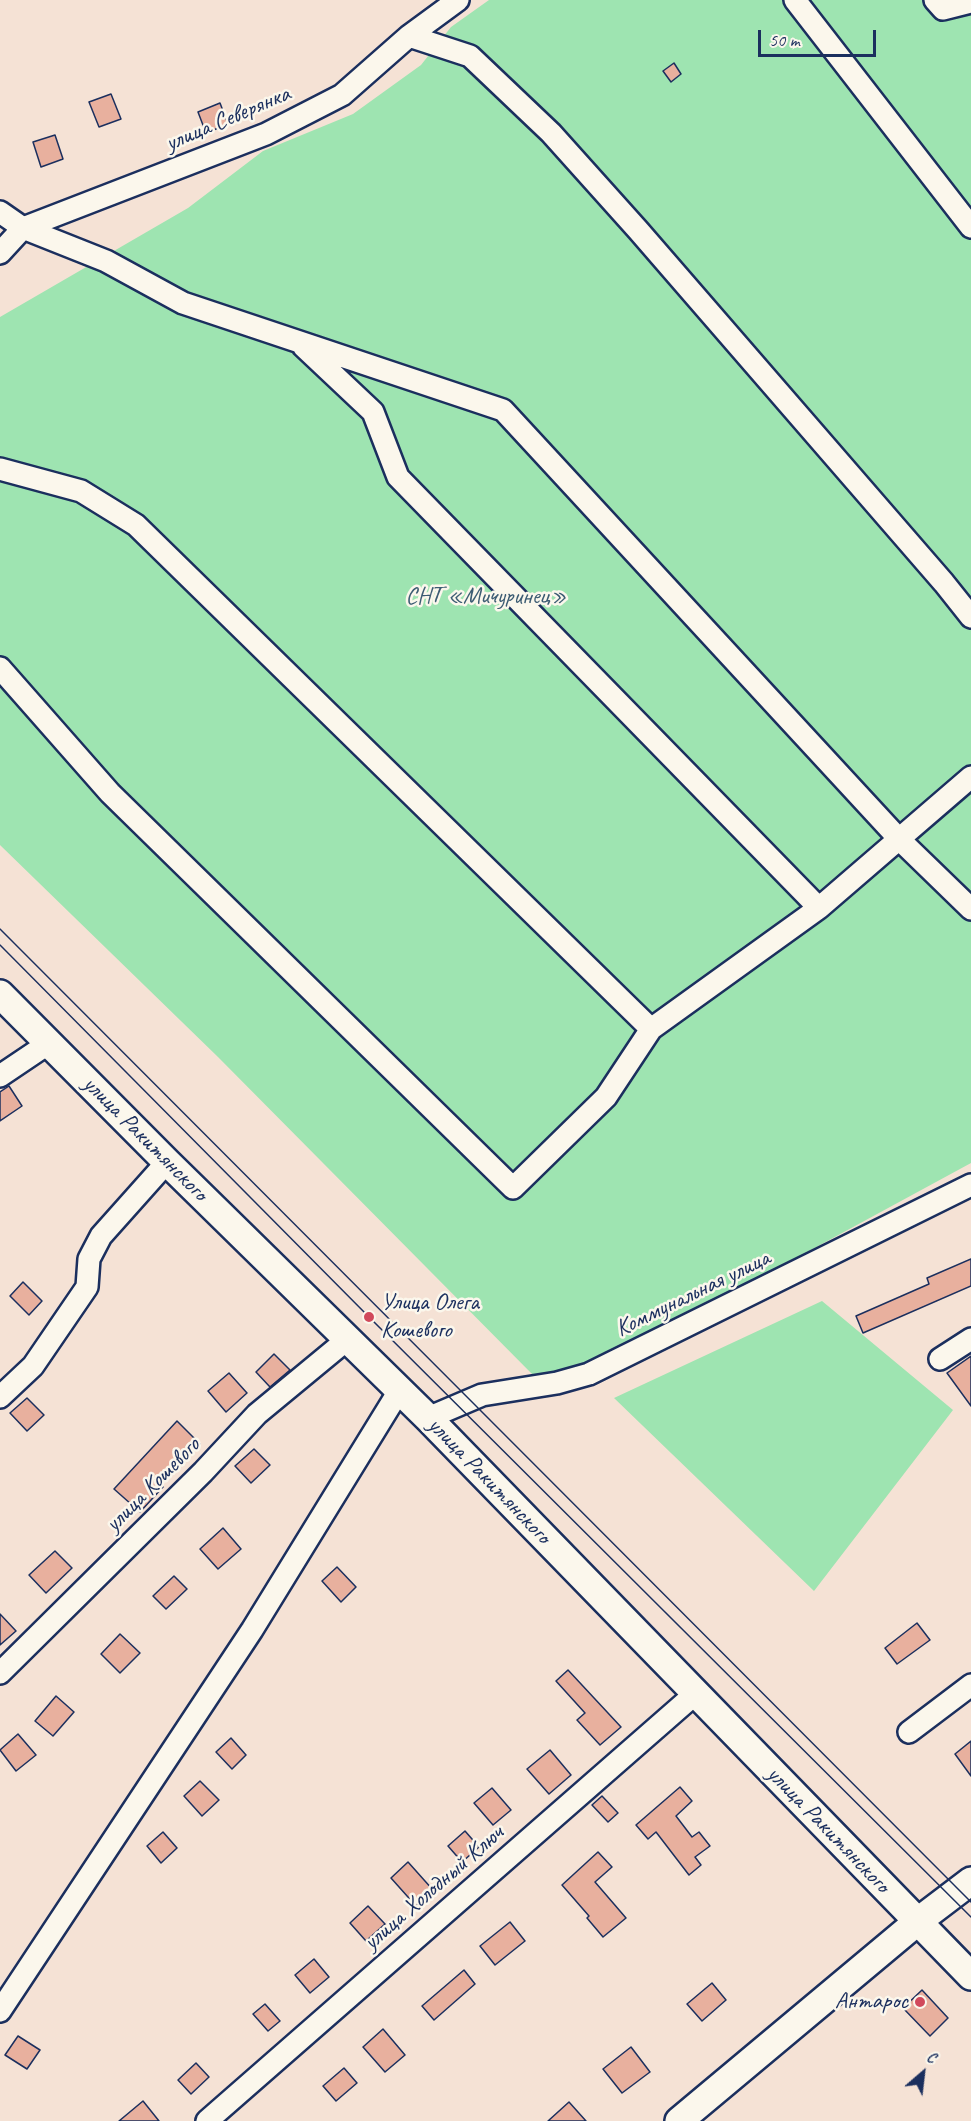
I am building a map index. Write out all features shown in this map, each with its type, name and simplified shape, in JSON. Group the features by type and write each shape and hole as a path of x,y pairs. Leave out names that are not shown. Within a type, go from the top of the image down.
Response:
{"main road":[{"name":"улица Ракитянского","path":"0,994 167,1162 349,1338 971,1976"},
{"path":"679,2121 917,1922 971,1881"}],"street":[{"name":"улица Северянка","path":"0,253 23,228 266,134 342,95 409,36 458,0"},
{"path":"795,0 971,227"},
{"path":"935,0 944,9 971,2"},
{"path":"409,36 470,56 550,134 638,230 971,616"},
{"path":"0,212 23,228 105,261 183,303 503,410 900,840 971,909"},
{"path":"300,343 373,412 398,477 819,908"},
{"path":"0,469 81,490 136,525 651,1029"},
{"path":"0,668 110,793 513,1188 606,1097 651,1029 819,908 971,777"},
{"path":"0,1076 49,1043"},
{"path":"0,1397 33,1366 87,1287 89,1259 101,1236 167,1162"},
{"name":"Коммунальная улица","path":"428,1418 482,1395 557,1383 589,1374 971,1185"},
{"name":"улица Кошевого","path":"0,1673 203,1472 257,1414 349,1338"},
{"path":"940,1359 971,1340"},
{"path":"0,2011 252,1629 399,1391"},
{"path":"909,1732 971,1685"},
{"name":"улица Холодный Ключ","path":"207,2121 695,1694"}],"green space":[{"name":"СНТ «Мичуринец»","path":"489,0 971,0 971,1163 599,1365 568,1372 533,1375 218,1057 0,845 0,317 188,208 263,151 353,114 421,65 451,27"},
{"path":"822,1301 953,1410 814,1591 614,1398"}],"building":[{"path":"674,63 681,74 671,82 663,71"},
{"path":"111,94 121,119 99,127 89,102"},
{"path":"220,103 228,124 206,133 198,112"},
{"path":"55,135 63,159 41,167 33,142"},
{"path":"9,1086 22,1106 0,1121 0,1092"},
{"path":"971,1259 971,1286 863,1333 856,1316 929,1284 927,1278"},
{"path":"23,1282 42,1301 29,1315 10,1296"},
{"path":"274,1354 290,1370 270,1387 256,1372"},
{"path":"971,1356 971,1406 947,1373"},
{"path":"229,1373 247,1393 226,1412 208,1391"},
{"path":"27,1398 44,1415 27,1431 10,1413"},
{"path":"177,1421 200,1444 160,1484 163,1487 140,1512 114,1489"},
{"path":"254,1449 270,1465 251,1483 235,1466"},
{"path":"223,1528 241,1549 218,1569 200,1549"},
{"path":"55,1551 72,1568 46,1593 29,1575"},
{"path":"337,1567 356,1587 341,1602 322,1581"},
{"path":"174,1576 187,1589 166,1609 153,1596"},
{"path":"0,1614 16,1631 0,1645"},
{"path":"917,1623 930,1640 897,1664 885,1648"},
{"path":"120,1634 140,1653 120,1673 101,1654"},
{"path":"568,1670 621,1727 600,1745 577,1720 585,1713 556,1681"},
{"path":"56,1696 74,1712 53,1736 35,1721"},
{"path":"18,1734 36,1755 16,1771 0,1750"},
{"path":"231,1738 246,1755 232,1769 216,1752"},
{"path":"971,1741 971,1776 955,1754"},
{"path":"550,1750 571,1775 549,1794 527,1769"},
{"path":"200,1781 219,1800 202,1816 184,1796"},
{"path":"680,1787 692,1801 676,1816 692,1837 699,1832 710,1846 695,1857 701,1865 689,1875 656,1832 648,1839 636,1825"},
{"path":"492,1788 511,1810 493,1825 474,1803"},
{"path":"602,1796 618,1813 608,1822 592,1805"},
{"path":"465,1831 479,1847 462,1862 448,1846"},
{"path":"163,1832 177,1848 161,1863 147,1846"},
{"path":"598,1852 612,1867 595,1882 626,1918 603,1937 587,1918 589,1916 562,1885"},
{"path":"408,1862 433,1890 416,1906 391,1878"},
{"path":"368,1906 385,1924 366,1941 350,1923"},
{"path":"510,1922 525,1941 495,1965 480,1946"},
{"path":"314,1959 329,1977 310,1993 295,1975"},
{"path":"464,1970 475,1984 434,2020 422,2006"},
{"path":"712,1983 726,2000 702,2021 687,2004"},
{"path":"922,1990 948,2018 930,2036 903,2008"},
{"path":"265,2004 280,2021 268,2031 253,2014"},
{"path":"383,2029 405,2055 385,2072 363,2047"},
{"path":"18,2036 40,2050 27,2069 5,2055"},
{"path":"631,2047 650,2072 622,2093 603,2069"},
{"path":"196,2063 209,2077 191,2094 178,2080"},
{"path":"344,2068 357,2083 336,2101 323,2086"},
{"path":"143,2101 159,2121 119,2121"},
{"path":"569,2102 586,2121 548,2121"}],"tram line":[{"path":"0,929 971,1902"},
{"path":"0,945 369,1317 971,1917"}],"place":[{"name":"Улица Олега Кошевого","path":"369,1317"},
{"name":"Антарос","path":"920,2002"}]}
